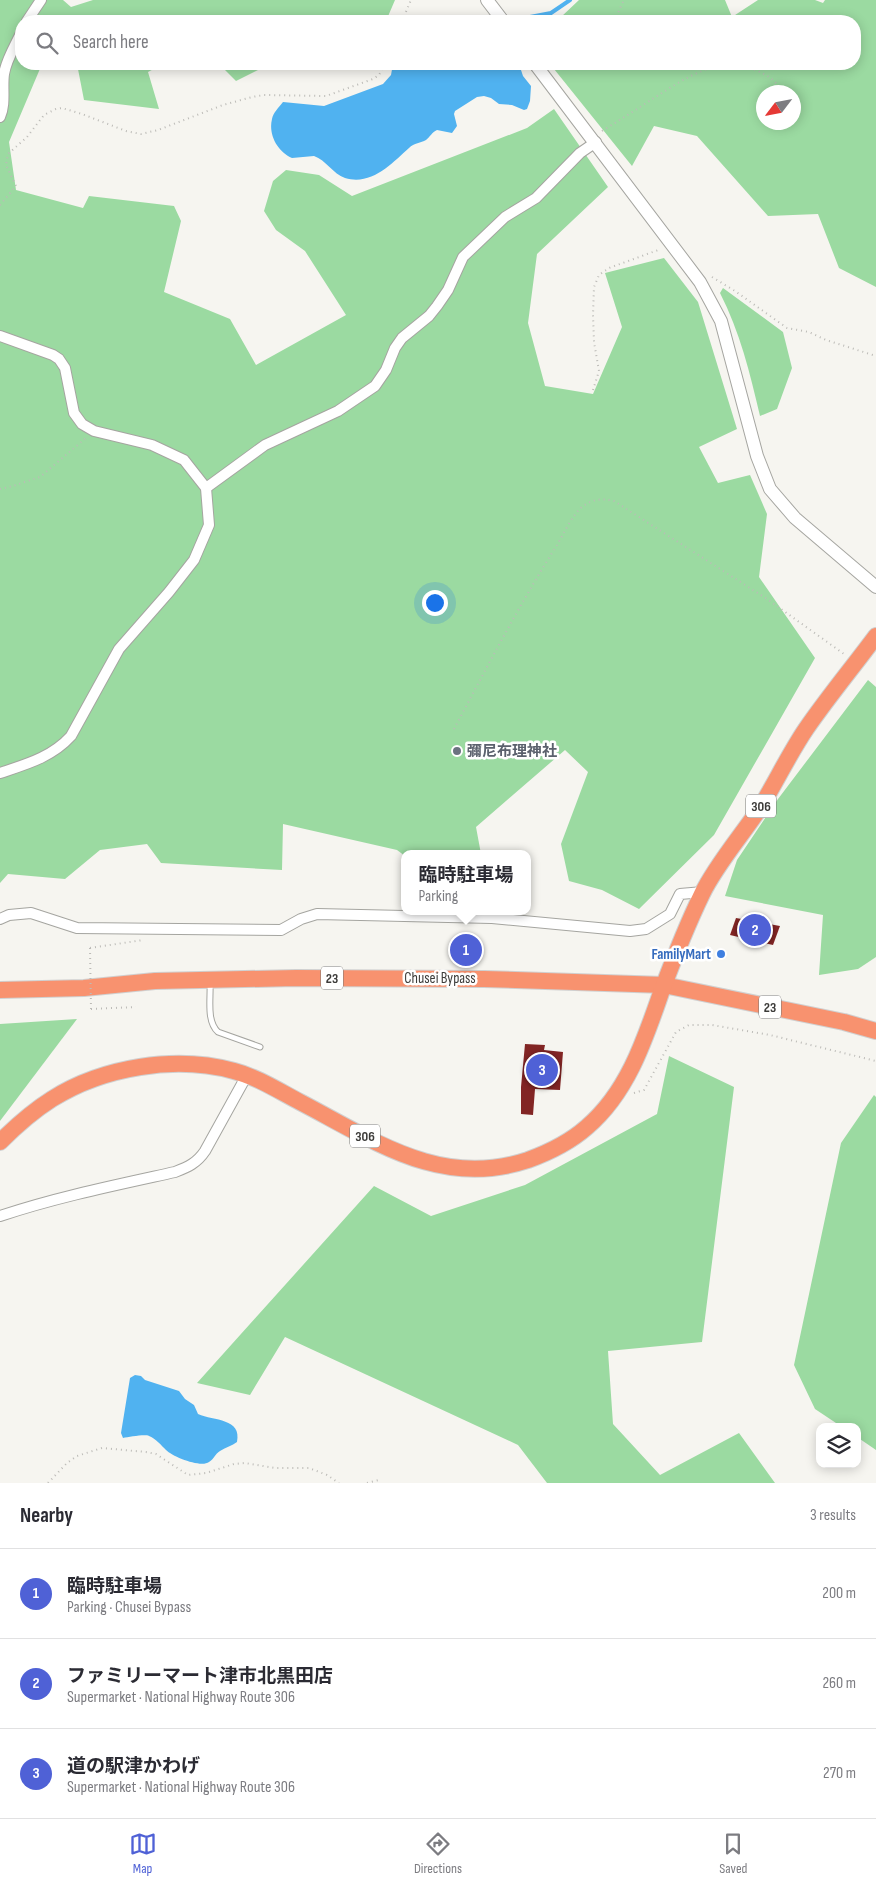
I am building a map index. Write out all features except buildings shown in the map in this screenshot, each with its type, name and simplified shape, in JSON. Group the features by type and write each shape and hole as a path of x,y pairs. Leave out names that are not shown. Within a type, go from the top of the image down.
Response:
{"highway":[{"name":"306","path":"0,1142 23,1120 51,1099 94,1079 120,1072 175,1064 216,1068 247,1075 380,1144 428,1163 459,1169 496,1168 517,1164 559,1146 589,1126 621,1087 644,1042 664,985 703,892 761,806 806,729 876,636"},
{"name":"Chusei Bypass","path":"0,990 84,988 156,981 296,978 484,979 664,985 844,1022 876,1031"}],"street":[{"path":"31,15 41,0"},
{"path":"487,0 498,15"},
{"path":"0,117 3,111 4,73 15,46"},
{"path":"541,70 700,282 721,321 757,456 770,489 795,518 876,587"},
{"path":"206,488 265,445 338,411 375,386 386,370 395,348 402,338 429,316 448,290 463,257 505,217 536,198 594,140"},
{"path":"0,336 53,355 59,359 67,374 74,413 77,419 94,431 152,445 184,460 206,488 208,525 194,560 119,650 71,736 61,747 40,760 0,774"},
{"path":"0,919 9,915 31,913 77,928 281,930 301,919 317,914 392,915 492,918 630,931 646,929 670,914 680,894 703,892"},
{"path":"0,1216 83,1192 175,1172 188,1167 201,1158 247,1075"}],"lane":[{"path":"210,980 211,1022 215,1030 260,1047"}],"path":[{"path":"406,15 411,0"},
{"path":"617,15 624,0"},
{"path":"0,205 16,186 6,165 8,154 27,137 44,115 56,110 62,108 126,131 141,134 158,130 223,105 252,97 264,95 326,96 373,79 379,75 382,70"},
{"path":"594,140 682,80 703,70"},
{"path":"755,70 767,75 777,85"},
{"path":"593,390 599,371 592,315 596,280 609,268 656,252 671,242"},
{"path":"700,282 712,277 787,328 809,332 826,340 876,356"},
{"path":"0,489 40,478 94,431"},
{"path":"454,729 542,568 581,508 592,501 603,498 614,501 767,599 856,663"},
{"path":"136,1007 91,1009 90,948 145,940"},
{"path":"621,1087 636,1094 644,1090 676,1032 690,1025 712,1025 770,1036 876,1061"},
{"path":"48,1483 66,1463 77,1456 102,1448 156,1454 188,1475 206,1474 234,1464 245,1463 275,1468 309,1468 327,1475 339,1483"},
{"path":"367,1483 378,1480"}],"green space":[{"path":"0,0 63,0 71,7 93,0 395,0 389,15 15,15 15,70 39,70 9,142 16,190 83,208 89,196 174,206 181,221 164,292 230,319 256,365 346,315 305,251 276,230 264,211 273,181 286,170 319,175 352,196 527,128 554,109 608,187 537,254 528,323 545,386 593,394 622,327 605,273 664,258 698,302 737,429 699,447 718,483 750,475 767,514 759,577 815,658 714,835 639,909 602,890 569,881 561,844 588,772 565,750 476,827 480,850 401,850 401,853 397,850 283,824 282,870 161,863 147,844 100,850 65,879 8,874 0,883"},
{"path":"579,0 725,0 731,15 563,15"},
{"path":"758,0 815,0 823,3 825,0 876,0 876,287 839,268 818,214 768,216 697,136 654,126 632,166 555,70 861,70 861,15 735,15"},
{"path":"78,70 152,70 148,72 159,109 84,100"},
{"path":"225,70 258,70 236,81"},
{"path":"723,288 783,332 792,368 777,409 760,416 739,338 720,293"},
{"path":"868,680 876,687 876,957 858,969 819,975 823,915 725,896 737,860 778,799"},
{"path":"77,1019 0,1121 0,1024"},
{"path":"669,1056 734,1087 702,1342 608,1351 613,1424 660,1475 739,1433 775,1483 547,1483 518,1445 285,1337 250,1395 197,1383 374,1186 431,1216 525,1185 657,1114"},
{"path":"874,1095 876,1097 876,1450 861,1440 861,1423 836,1423 815,1409 794,1365 841,1143"}],"water":[{"path":"392,70 521,70 531,86 530,101 527,109 524,110 512,105 499,104 491,98 484,96 477,97 455,111 457,126 452,133 435,131 426,140 411,146 381,172 364,179 345,178 314,156 292,158 278,147 271,131 271,125 276,110 283,102 324,106 383,84 391,75"},
{"path":"135,1375 179,1391 185,1399 194,1405 198,1414 231,1424 237,1434 237,1442 218,1452 209,1462 200,1464 175,1456 147,1435 123,1438 121,1433 130,1378"}],"waterway":[{"path":"540,15 551,13 570,0"}],"place":[{"name":"彌尼布理神社","path":"457,751"},
{"name":"ファミリーマート津市北黒田店","path":"755,930"},
{"name":"臨時駐車場","path":"466,950"},
{"name":"FamilyMart","path":"721,954"},
{"name":"道の駅津かわげ","path":"542,1070"}]}
